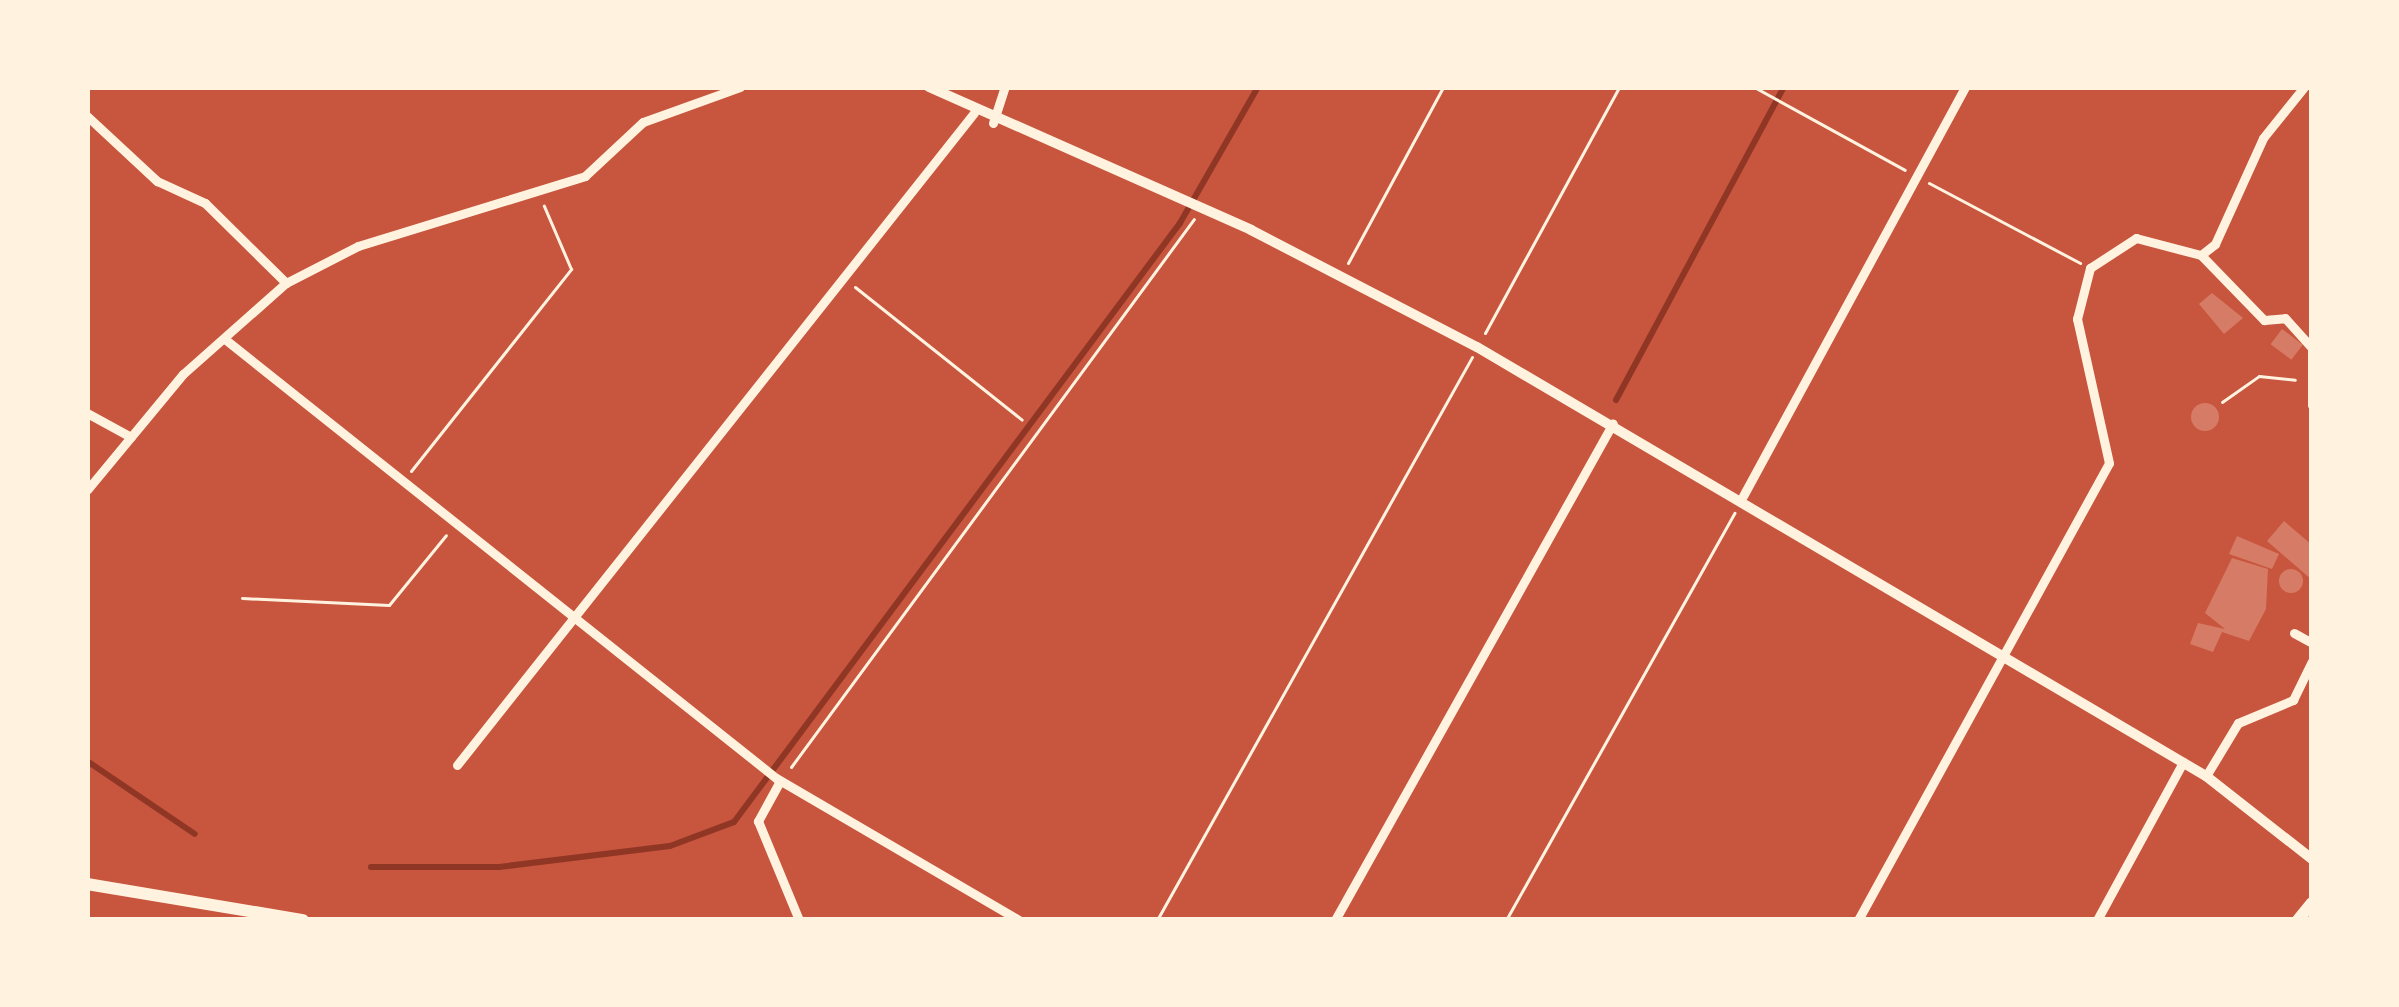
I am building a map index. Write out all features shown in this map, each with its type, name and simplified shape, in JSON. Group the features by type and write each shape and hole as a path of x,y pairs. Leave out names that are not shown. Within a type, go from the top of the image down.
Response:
{"main road":[{"path":"87,884 303,920"},
{"path":"2298,920 2312,903"}],"street":[{"path":"87,490 131,437 286,283 358,246 585,176 643,122 740,87"},
{"path":"929,87 994,123 1203,208 1477,347 1743,496 2004,659 2206,776 2312,859"},
{"path":"994,123 1005,87"},
{"path":"1743,496 1965,87"},
{"path":"2200,255 2263,138 2304,87"},
{"path":"457,765 974,113"},
{"path":"87,116 157,181 206,203 286,283"},
{"path":"1858,920 2110,463 2077,319 2090,268 2136,238 2200,255 2264,320 2285,318 2312,349 2306,381 2312,405"},
{"path":"226,340 775,777 1019,920"},
{"path":"87,413 131,437"},
{"path":"1335,920 1613,423"},
{"path":"2294,633 2312,643"},
{"path":"2206,776 2238,723 2293,700 2312,661"},
{"path":"2097,920 2183,762"},
{"path":"775,777 758,820 800,920"}],"path":[{"path":"1341,275 1443,87"},
{"path":"1156,920 1618,87"},
{"path":"402,482 571,269 540,191"},
{"path":"775,777 1203,208"},
{"path":"844,278 1022,420"},
{"path":"2222,403 2259,376 2306,381"},
{"path":"1506,920 1743,496"},
{"path":"242,598 389,605 454,525"}],"building":[{"path":"2212,293 2243,318 2224,334 2199,304"},
{"path":"2282,329 2303,345 2291,360 2271,344"},
{"path":"2205,403 2215,407 2219,417 2215,427 2205,431 2195,427 2191,417 2195,407"},
{"path":"2284,521 2312,545 2312,580 2267,541"},
{"path":"2237,536 2279,554 2272,569 2229,554"},
{"path":"2232,558 2268,569 2266,609 2249,641 2222,632 2213,652 2190,644 2198,623 2225,629 2205,613"},
{"path":"2291,569 2303,581 2291,593 2279,581"}],"waterway":[{"path":"371,867 499,867 670,846 734,822 1180,223 1258,87"},
{"path":"1616,400 1784,87"},
{"path":"87,761 195,834"}]}
